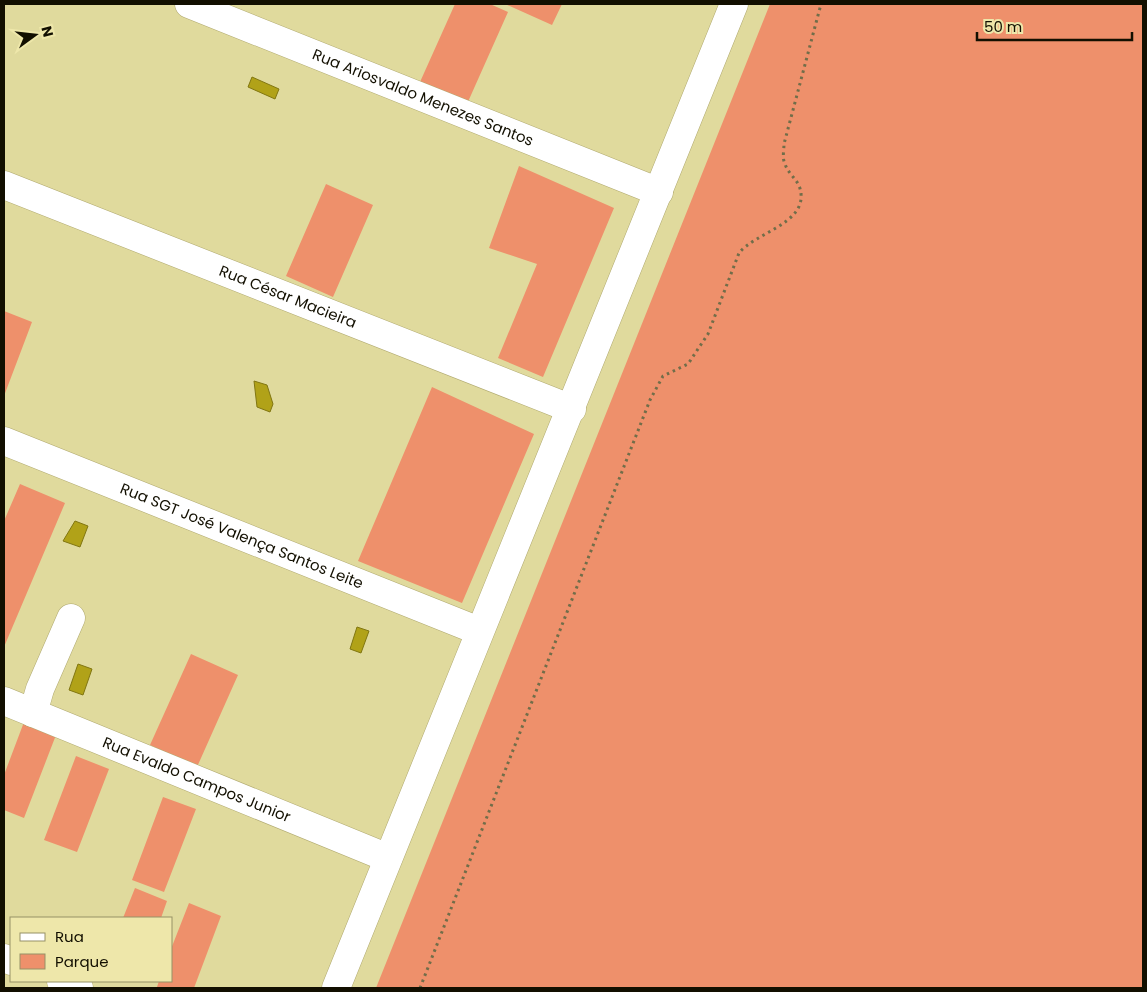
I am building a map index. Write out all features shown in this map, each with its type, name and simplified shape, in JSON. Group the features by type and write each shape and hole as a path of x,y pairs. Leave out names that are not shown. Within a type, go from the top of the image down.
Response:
{"street":[{"name":"Rua Ariosvaldo Menezes Santos","path":"189,4 659,192"},
{"path":"336,988 479,631 572,409 734,4"},
{"name":"Rua César Macieira","path":"4,185 572,409"},
{"name":"Rua SGT José Valença Santos Leite","path":"4,442 479,631"},
{"path":"33,713 40,689 71,618"},
{"name":"Rua Evaldo Campos Junior","path":"4,701 388,858"},
{"path":"63,982 79,988"}],"path":[{"path":"420,988 650,400 663,376 688,364 708,334 739,253 747,244 789,220 800,206 801,195 798,182 784,163 784,144 821,4"}],"green space":[{"path":"455,4 490,4 508,12 467,104 420,82"},
{"path":"505,4 562,4 552,25"},
{"path":"770,4 1143,4 1143,988 376,988"},
{"path":"519,166 614,208 543,377 498,358 537,264 489,248"},
{"path":"326,184 373,205 333,297 286,276"},
{"path":"4,311 32,322 4,396"},
{"path":"432,387 534,434 462,603 358,561"},
{"path":"20,484 65,503 4,647 4,521"},
{"path":"191,654 238,675 197,767 150,745"},
{"path":"24,722 56,735 24,818 4,810 4,775"},
{"path":"76,756 109,769 77,852 44,840"},
{"path":"163,797 196,809 164,892 132,880"},
{"path":"135,888 167,901 161,917 123,917"},
{"path":"189,903 221,916 194,988 157,987 159,982 172,982 172,946"}],"shaded area":[{"path":"252,77 279,89 275,99 248,87"},
{"path":"254,381 267,385 273,404 270,412 257,407"},
{"path":"75,521 88,526 80,547 63,541"},
{"path":"357,627 369,631 361,653 350,649"},
{"path":"78,664 92,669 83,695 69,690"}]}
